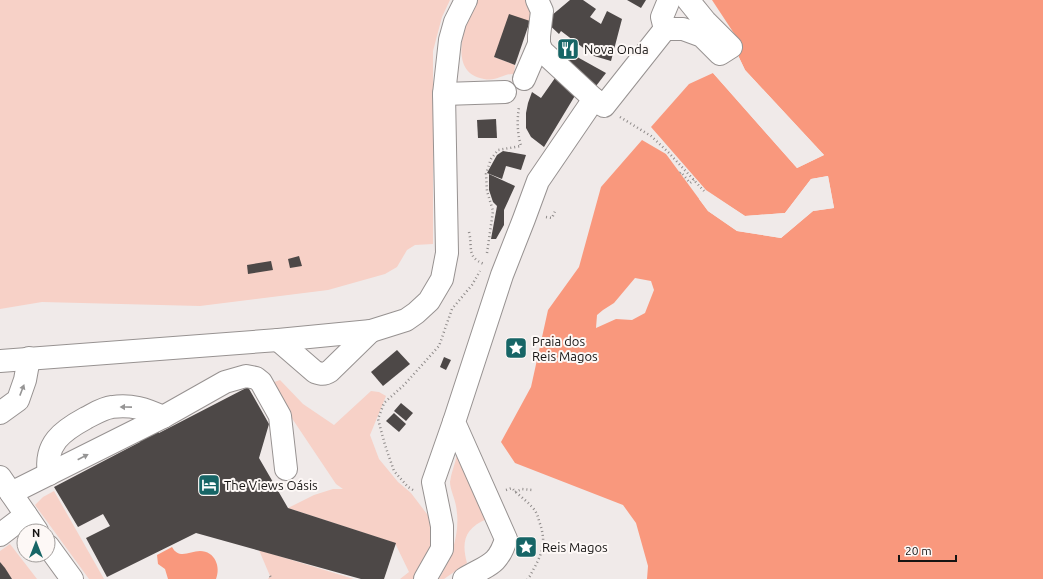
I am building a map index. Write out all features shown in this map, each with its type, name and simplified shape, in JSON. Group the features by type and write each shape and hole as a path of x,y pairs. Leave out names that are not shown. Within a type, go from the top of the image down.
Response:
{"street":[{"path":"0,361 278,340 371,331 406,320 416,313 429,301 442,279 447,253 444,94 450,40 455,22 466,0"},
{"path":"665,29 662,17 669,0"},
{"path":"425,579 442,549 442,526 434,482 502,275 538,181 599,102 665,29 683,29 702,36 720,54 731,46 705,21 688,0"},
{"path":"524,79 539,44 539,26 545,4"},
{"path":"539,44 542,51 599,102"},
{"path":"444,94 505,92"},
{"path":"278,340 315,372 326,374 330,372 371,331"},
{"path":"0,413 18,400 25,380 29,358"},
{"path":"32,523 5,485 49,474 163,417 225,382 246,376 256,378 262,382 280,416 286,469"},
{"path":"49,474 47,464 50,450 56,439 65,430 96,413 111,407 142,407 163,417"},
{"path":"454,422 506,538 499,556 492,564 464,579"},
{"path":"0,535 16,529"},
{"path":"56,557 72,579"}],"path":[{"path":"438,504 408,487 394,471 378,419 384,403 404,385 439,346 452,309 472,285 484,264 489,246 493,211 487,191 486,174 491,159 498,150 521,146 517,124 524,79"},
{"path":"599,102 610,111 651,136 704,191"},
{"path":"680,173 682,172 690,183 694,180"},
{"path":"544,216 552,218 556,208"},
{"path":"467,228 472,255 475,259 484,264 492,263"},
{"path":"512,488 533,508 537,515 544,540 541,554 527,579"},
{"path":"515,492 522,489 532,490"}],"shaded area":[{"path":"0,0 450,0 442,17 433,51 433,244 415,245 407,250 397,267 385,274 328,290 200,306 42,302 0,309"},
{"path":"476,0 529,0 532,12 530,21 494,57 515,65 514,74 489,80 472,75 465,67 462,57 464,33 467,21"},
{"path":"712,0 1043,0 1043,579 647,579 648,566 636,523 623,505 515,463 501,442 531,387 548,310 579,267 601,187 642,140 666,154 708,211 737,231 781,238 813,211 834,208 828,176 811,179 785,213 745,216 706,190 651,127 689,84 713,73 797,168 824,155 745,70 735,49 741,44","holes":["635,278 651,281 654,290 645,313 632,320 616,319 596,328 597,315 614,303"]},
{"path":"280,380 303,404 334,425 371,391 379,392 386,396 370,435 379,459 398,482 411,493 433,522 436,546 414,579 400,579 409,572 395,543 288,508 314,495 333,489 343,489 336,484 269,384"},
{"path":"457,455 487,519 469,531 466,536 464,548 467,563 444,579 439,579 448,562 456,535 457,516 450,482"},
{"path":"54,491 104,579 89,579 56,534 56,523 48,523 35,505 43,497"},
{"path":"10,544 16,552 16,563 25,563 37,579 12,579 0,562 0,551"},
{"path":"172,547 175,551 181,554 200,551 210,554 216,560 218,570 216,579 168,579 165,569 158,564 157,555"},
{"path":"259,550 354,579 268,579 270,576"}],"pier":[{"path":"735,49 745,70 824,155 797,168 713,73 713,71 715,72 798,166 821,155 743,72 733,50"},
{"path":"828,176 834,208 813,211 781,238 737,231 708,211 699,199 701,198 709,209 738,229 780,236 812,210 832,207 827,179 812,181 785,215 745,218 707,193 708,192 745,216 785,213 811,179"}],"building":[{"path":"570,0 583,0 596,9 590,17 601,24 607,11 622,19 611,61 594,56 561,31 559,34 545,21"},
{"path":"627,0 646,0 641,8"},
{"path":"509,14 530,21 515,65 494,57"},
{"path":"570,53 606,73 593,90 564,60"},
{"path":"555,78 576,94 544,147 531,137 526,128 526,113 532,92 541,98"},
{"path":"496,119 497,138 478,138 477,120"},
{"path":"503,151 526,155 521,170 506,166 502,179 487,173 497,155"},
{"path":"489,174 515,186 504,210 504,225 496,239 491,239 497,206 493,202 489,190"},
{"path":"299,256 302,266 290,268 288,259"},
{"path":"271,261 273,270 248,274 247,265"},
{"path":"397,350 410,364 383,386 371,372"},
{"path":"444,357 451,360 446,370 440,367"},
{"path":"248,387 269,424 259,458 288,508 396,543 384,579 361,579 196,533 107,577 86,538 110,526 103,514 78,527 54,487 140,442 138,439 157,429 159,433"},
{"path":"401,403 413,413 406,421 394,411"},
{"path":"394,413 406,424 399,432 386,421"},
{"path":"0,562 5,568 12,579 0,579"}],"place":[{"name":"Nova Onda","path":"568,49"},
{"name":"Praia dos Reis Magos","path":"516,348"},
{"name":"The Views Oásis","path":"209,485"},
{"name":"Reis Magos","path":"526,547"}]}
